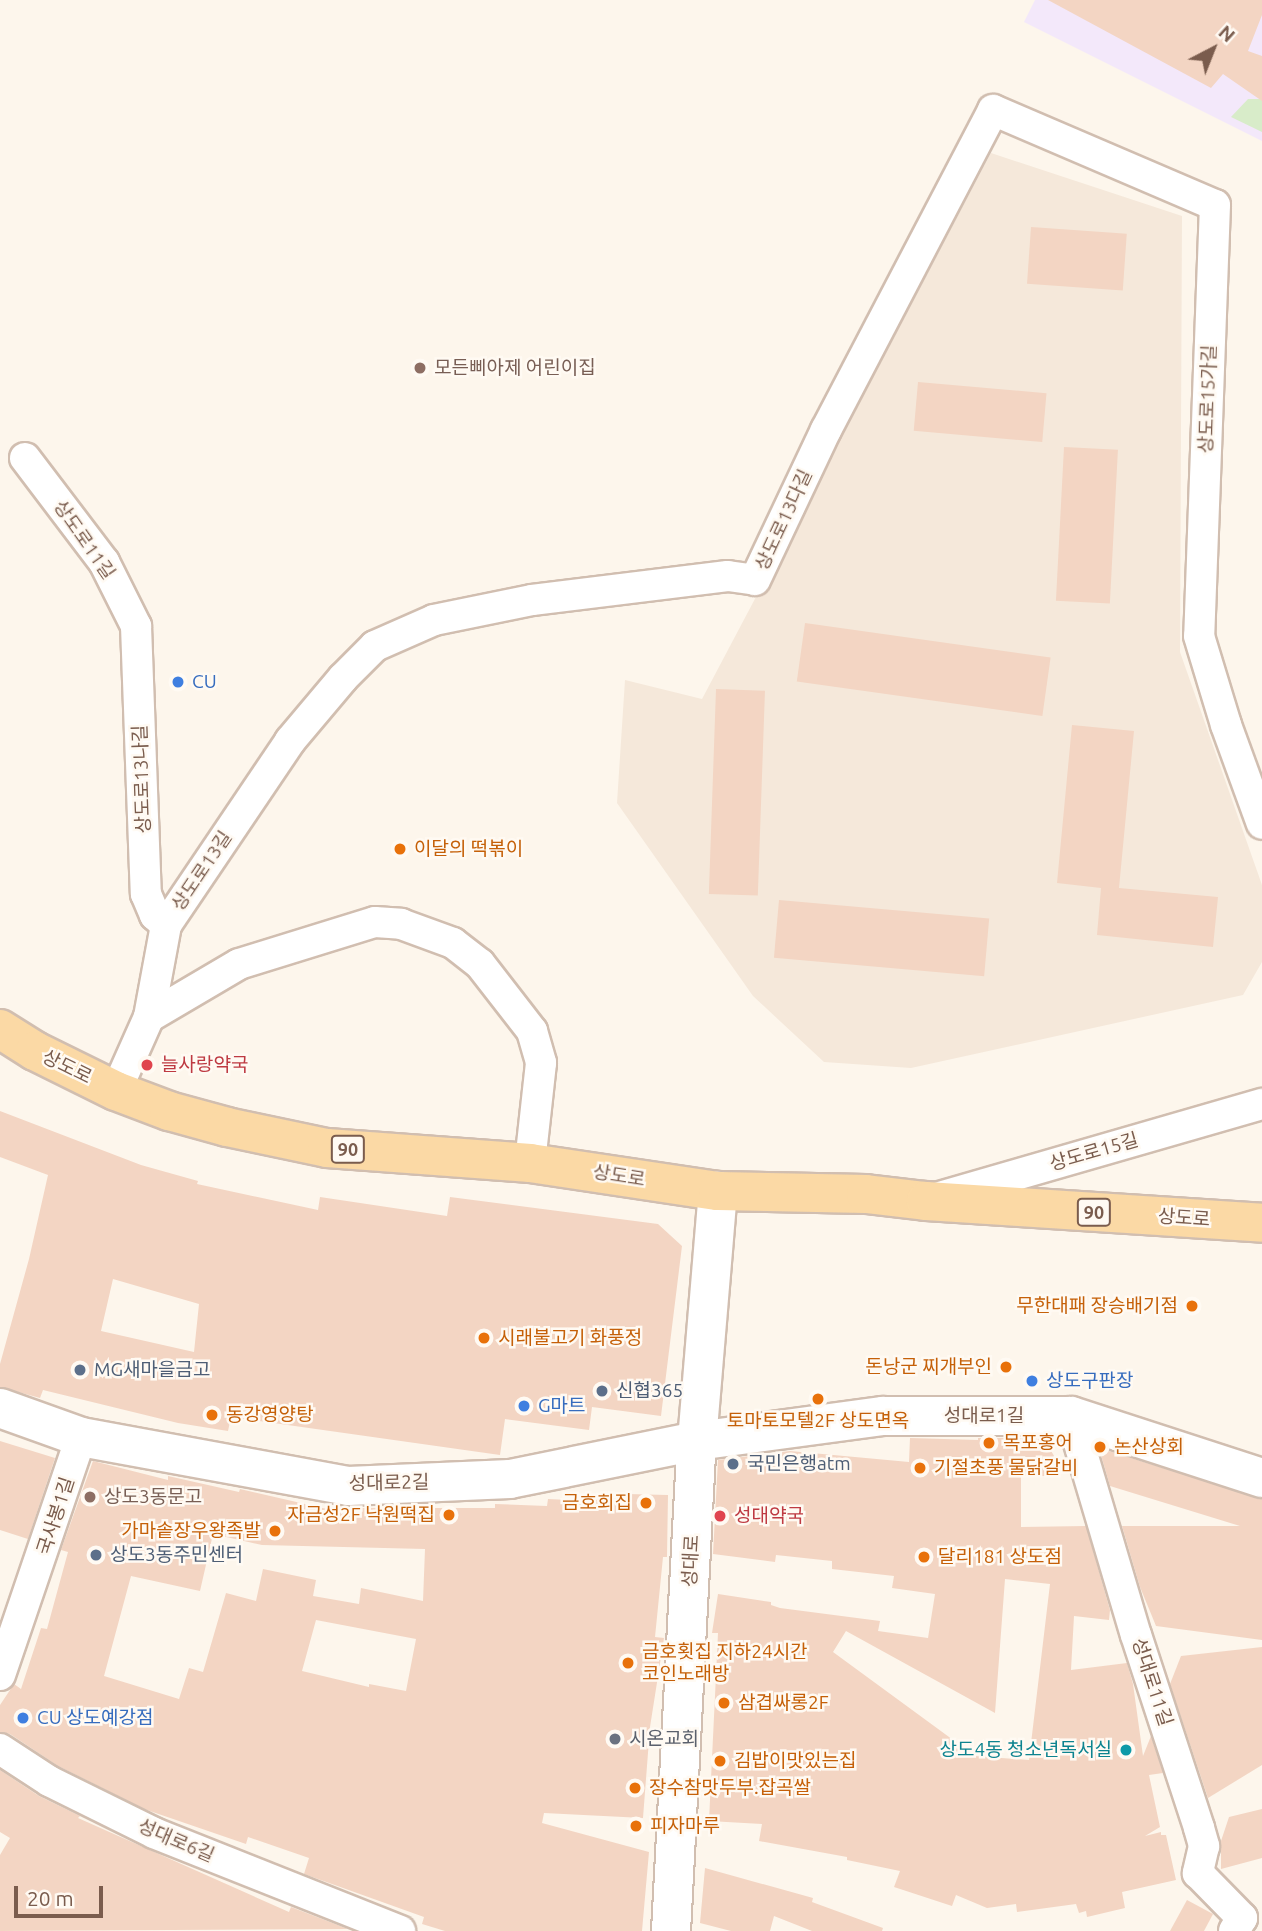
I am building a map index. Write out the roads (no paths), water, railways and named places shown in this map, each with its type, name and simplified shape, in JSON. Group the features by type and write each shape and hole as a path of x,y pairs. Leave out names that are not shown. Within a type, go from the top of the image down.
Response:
{"main road":[{"name":"상도로","path":"0,1029 35,1051 116,1091 169,1111 227,1127 327,1148 530,1163 718,1191 866,1194 926,1201 1262,1223"}],"street":[{"name":"상도로13다길","path":"342,678 375,646 434,620 579,594 728,576 755,580 826,430 993,110"},
{"name":"상도로15가길","path":"993,110 1215,205 1199,636 1226,726 1262,824"},
{"name":"상도로11길","path":"25,458 104,562 136,626"},
{"name":"상도로13나길","path":"136,626 146,894 155,915 166,925"},
{"name":"상도로13길","path":"116,1091 149,1017 166,925 290,741 342,678"},
{"path":"149,1017 239,964 375,922 401,924 453,943 480,964 532,1031 541,1063 530,1163"},
{"name":"상도로15길","path":"926,1201 1262,1104"},
{"name":"성대로","path":"671,1931 697,1441 718,1191"},
{"path":"0,1408 81,1437"},
{"name":"성대로1길","path":"697,1441 883,1416 1071,1416 1262,1478"},
{"name":"성대로11길","path":"1071,1416 1136,1635 1199,1828 1204,1846 1198,1873 1242,1918 1234,1931"},
{"name":"성대로2길","path":"81,1437 348,1486 510,1479 697,1441"},
{"name":"국사봉1길","path":"0,1675 81,1437"},
{"name":"성대로6길","path":"0,1749 49,1782 154,1833 400,1931"}],"place":[{"name":"모든삐아제 어린이집","path":"420,368"},
{"name":"CU","path":"178,682"},
{"name":"이달의 떡볶이","path":"400,849"},
{"name":"늘사랑약국","path":"147,1065"},
{"name":"무한대패 장승배기점","path":"1192,1306"},
{"name":"시래불고기 화풍정","path":"484,1338"},
{"name":"돈낭군 찌개부인","path":"1006,1367"},
{"name":"MG새마을금고","path":"80,1370"},
{"name":"상도구판장","path":"1032,1381"},
{"name":"신협365","path":"602,1391"},
{"name":"토마토모텔2F 상도면옥","path":"818,1399"},
{"name":"G마트","path":"524,1406"},
{"name":"동강영양탕","path":"212,1415"},
{"name":"목포홍어","path":"989,1443"},
{"name":"논산상회","path":"1100,1447"},
{"name":"국민은행atm","path":"733,1464"},
{"name":"기절초풍 물닭갈비","path":"920,1468"},
{"name":"상도3동문고","path":"90,1497"},
{"name":"금호회집","path":"646,1503"},
{"name":"자금성2F 낙원떡집","path":"449,1515"},
{"name":"성대약국","path":"720,1516"},
{"name":"가마솥장우왕족발","path":"275,1531"},
{"name":"상도3동주민센터","path":"96,1555"},
{"name":"달리181 상도점","path":"924,1557"},
{"name":"금호횟집 지하24시간 코인노래방","path":"628,1663"},
{"name":"삼겹싸롱2F","path":"724,1703"},
{"name":"CU 상도예강점","path":"23,1718"},
{"name":"시온교회","path":"615,1739"},
{"name":"상도4동 청소년독서실","path":"1126,1750"},
{"name":"김밥이맛있는집","path":"720,1761"},
{"name":"장수참맛두부.잡곡쌀","path":"635,1788"},
{"name":"피자마루","path":"636,1826"}]}
